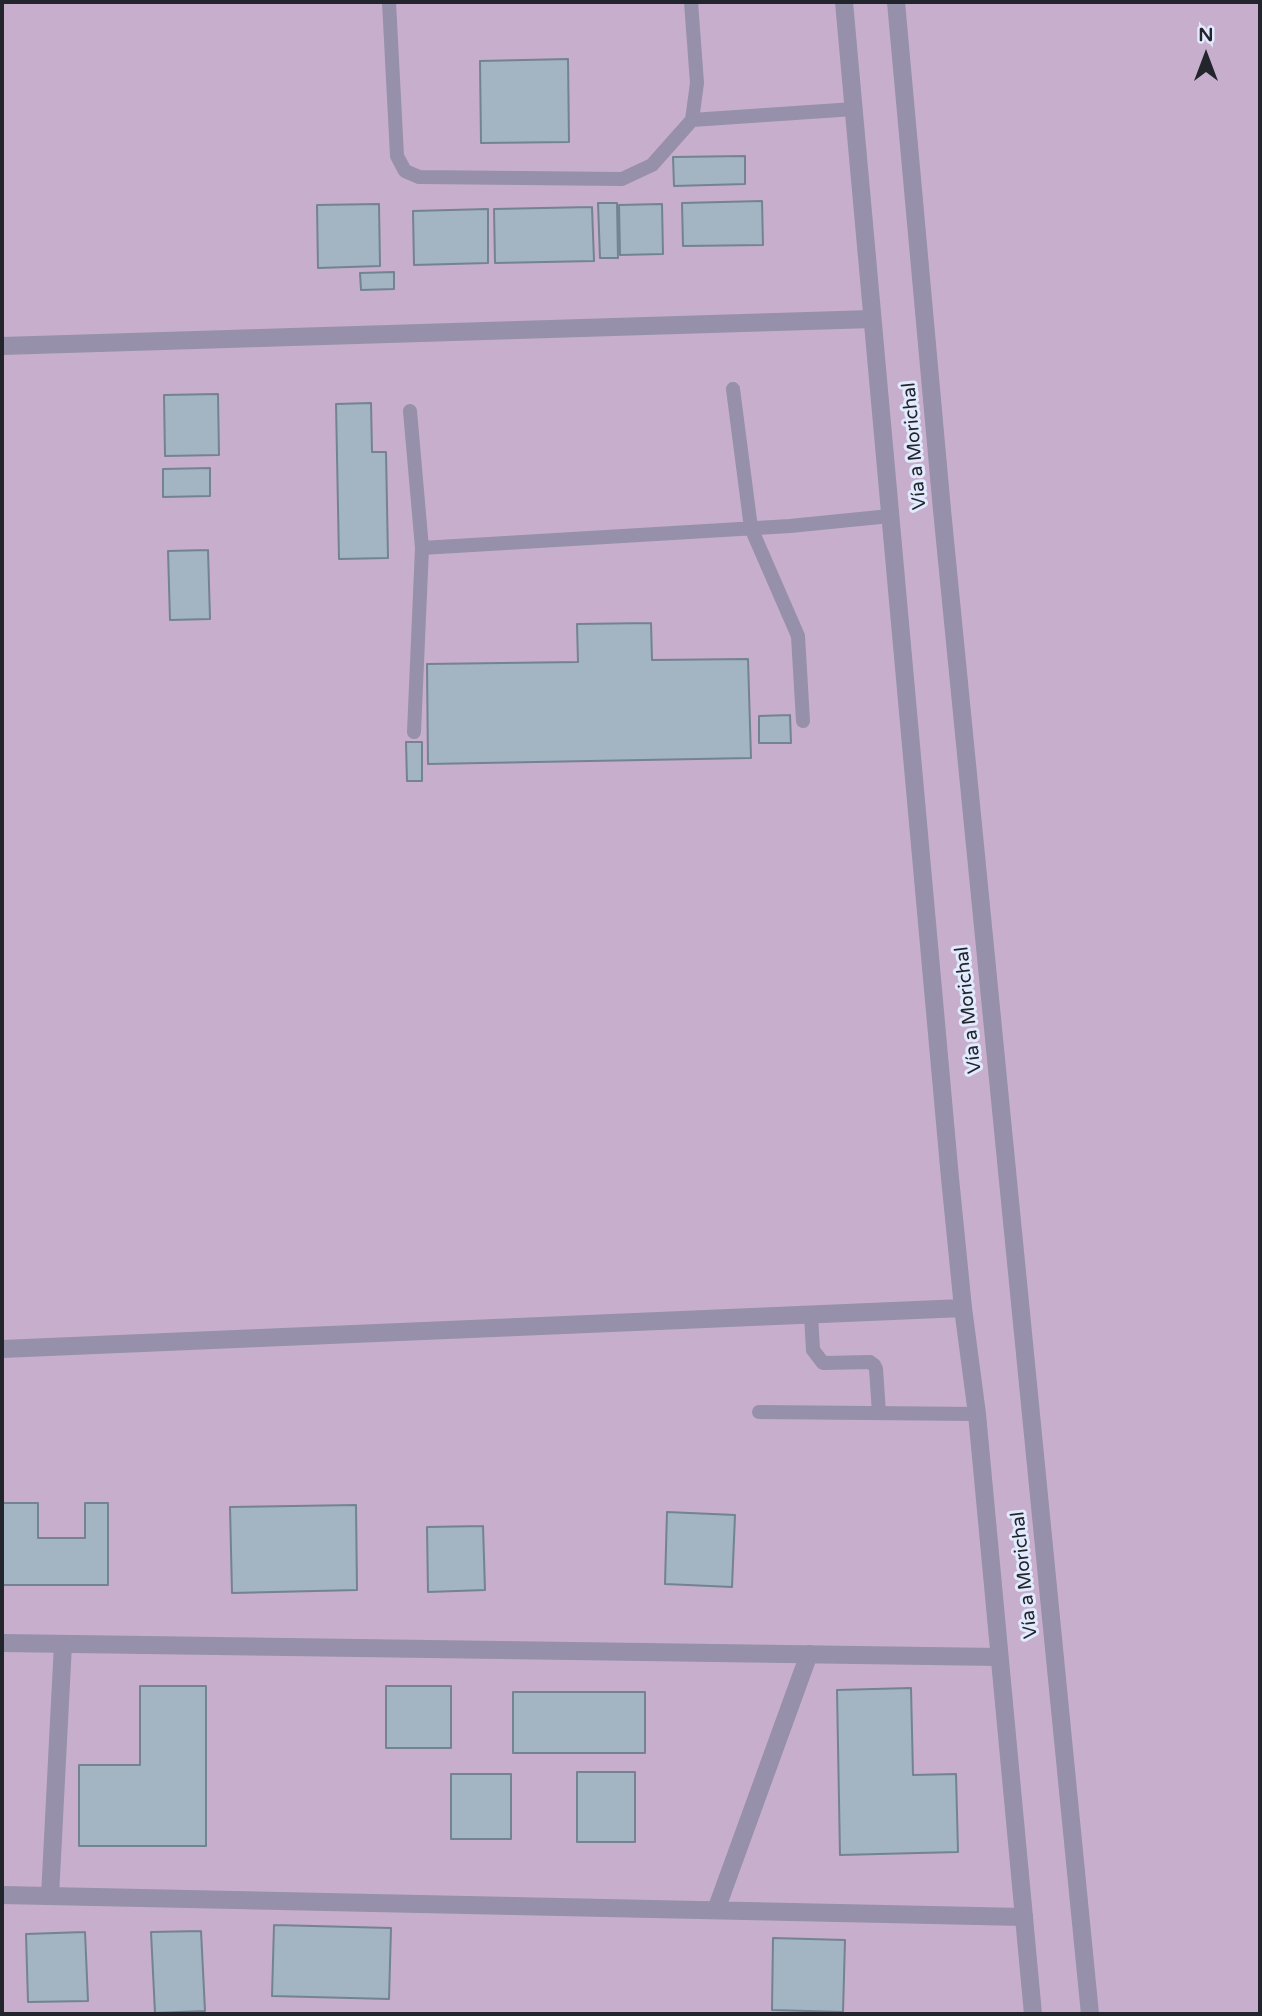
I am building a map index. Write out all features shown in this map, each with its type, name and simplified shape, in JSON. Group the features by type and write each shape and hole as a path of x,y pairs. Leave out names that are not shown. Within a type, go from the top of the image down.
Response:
{"street":[{"name":"Vía a Morichal","path":"844,2 959,1308 978,1415 1033,2014"},
{"name":"Vía a Morichal","path":"896,2 943,524 1090,2014"},
{"path":"2,346 872,318"},
{"path":"2,1349 959,1308"},
{"path":"2,1643 999,1657"},
{"path":"50,1896 64,1644"},
{"path":"716,1910 809,1654"},
{"path":"2,1895 1024,1917"}],"lane":[{"path":"389,2 397,156 405,171 419,177 622,179 652,164 692,120 697,83 691,2"},
{"path":"692,120 855,109"},
{"path":"733,389 751,528 798,636 803,721"},
{"path":"410,411 422,548 414,732"},
{"path":"422,548 751,528 890,516"},
{"path":"810,1315 813,1350 822,1363 870,1362 874,1365 879,1413"},
{"path":"759,1412 978,1415"}],"shaded area":[{"path":"2,2 1260,2 1260,2014 2,2014"}],"building":[{"path":"568,59 569,142 481,143 480,61"},
{"path":"745,156 745,184 674,186 673,157"},
{"path":"762,201 763,245 683,246 682,203"},
{"path":"598,203 617,203 618,258 600,258"},
{"path":"379,204 380,266 318,268 317,205"},
{"path":"662,204 663,254 620,255 619,205"},
{"path":"592,207 594,261 495,263 494,209"},
{"path":"488,209 488,263 414,265 413,211"},
{"path":"394,272 394,289 361,290 360,273"},
{"path":"218,394 219,455 165,456 164,395"},
{"path":"371,403 372,452 386,452 388,558 339,559 336,404"},
{"path":"210,468 210,496 163,497 163,469"},
{"path":"208,550 210,619 170,620 168,551"},
{"path":"651,623 652,660 748,659 751,758 428,764 427,664 578,662 577,624"},
{"path":"790,715 791,743 759,743 759,716"},
{"path":"406,742 422,742 422,781 407,781"},
{"path":"2,1503 38,1503 38,1538 85,1538 85,1503 108,1503 108,1585 2,1585"},
{"path":"356,1505 357,1590 232,1593 230,1507"},
{"path":"667,1512 735,1515 732,1587 665,1584"},
{"path":"483,1526 485,1590 428,1592 427,1527"},
{"path":"140,1686 206,1686 206,1846 79,1846 79,1765 140,1765"},
{"path":"386,1686 451,1686 451,1748 386,1748"},
{"path":"911,1688 913,1775 956,1774 958,1852 840,1855 837,1690"},
{"path":"513,1692 645,1692 645,1753 513,1753"},
{"path":"577,1772 635,1772 635,1842 577,1842"},
{"path":"451,1774 511,1774 511,1839 451,1839"},
{"path":"274,1925 391,1928 389,1999 272,1996"},
{"path":"201,1931 205,2011 155,2013 151,1932"},
{"path":"85,1932 88,2001 28,2002 26,1934"},
{"path":"773,1938 845,1940 843,2012 772,2010"}]}
